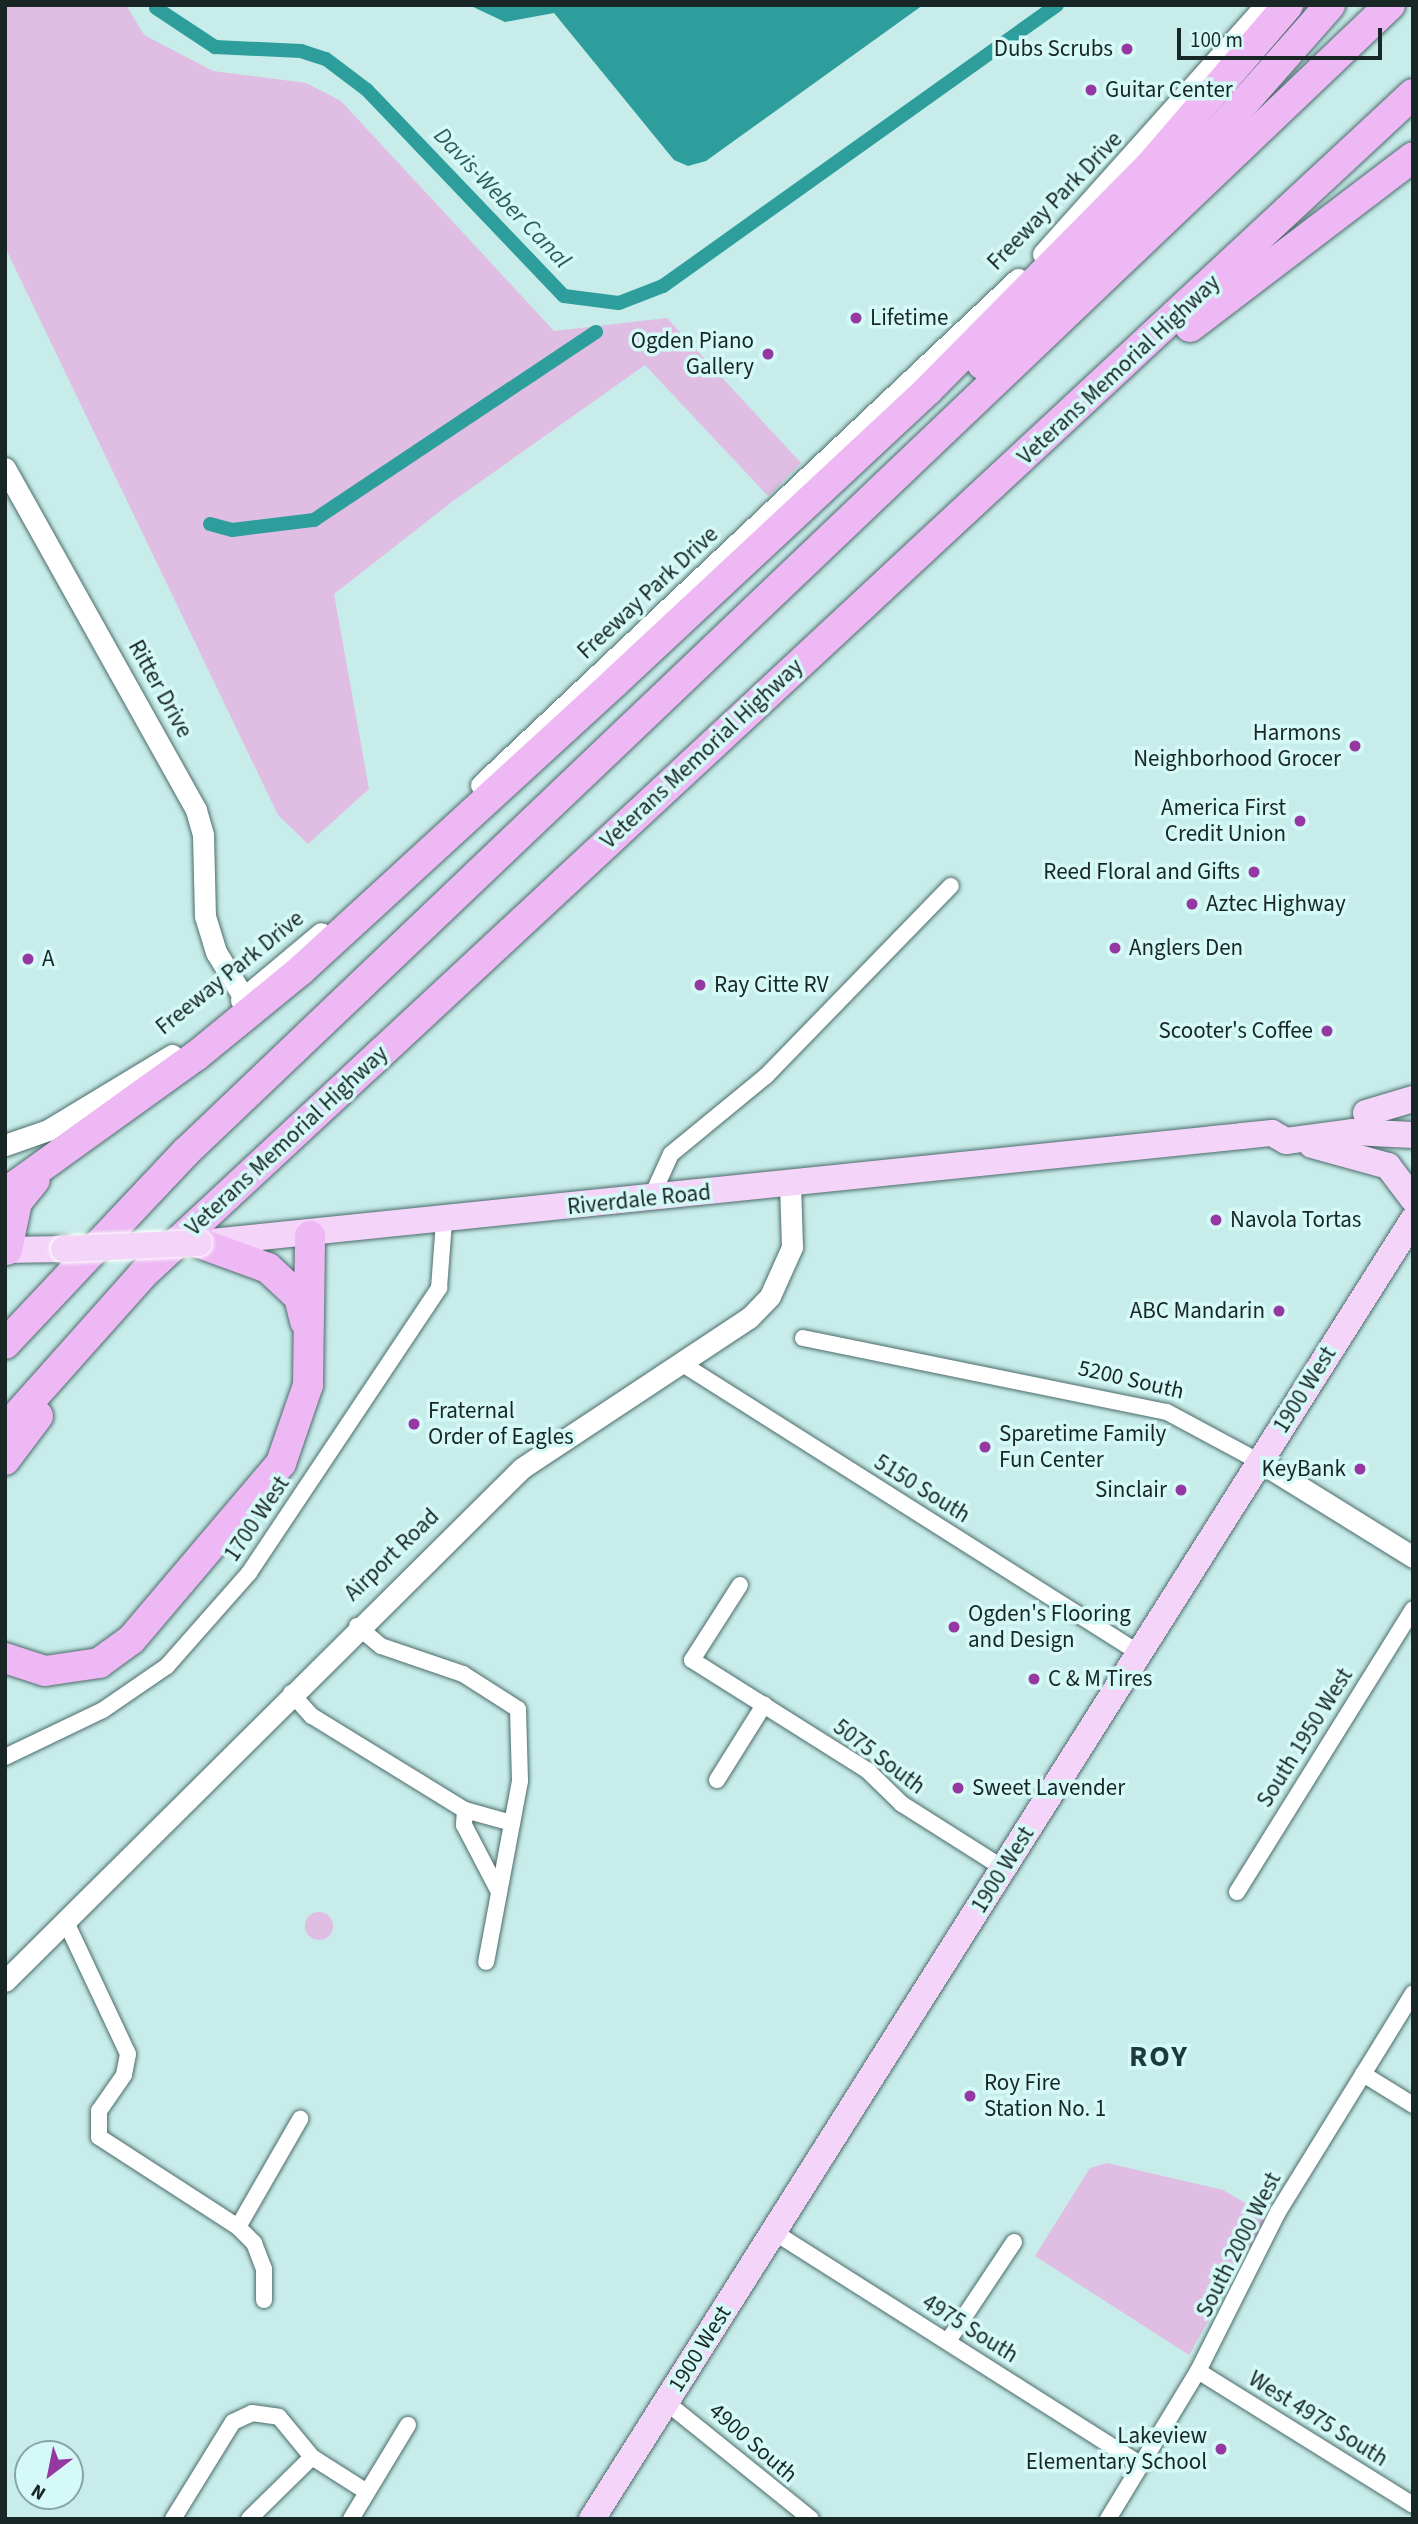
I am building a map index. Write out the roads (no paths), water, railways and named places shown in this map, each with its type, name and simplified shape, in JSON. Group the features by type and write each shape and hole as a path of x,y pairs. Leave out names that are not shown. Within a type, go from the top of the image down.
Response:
{"highway":[{"path":"5,1194 301,970 786,522 1148,168 1288,5"},
{"path":"186,1152 239,1082 392,930 1190,164 1330,5"},
{"path":"5,1344 186,1152 1390,5"},
{"name":"Veterans Memorial Highway","path":"5,1429 142,1275 1077,411 1413,94"},
{"path":"1077,411 1413,157"},
{"path":"6,1250 17,1202 48,1163"},
{"path":"5,1658 45,1671 75,1670 99,1663 131,1640 281,1463 302,1415 309,1342 310,1236"},
{"path":"199,1243 268,1268 289,1284 299,1297 309,1342"},
{"path":"5,1460 142,1275"}],"main road":[{"path":"1366,1113 1413,1099"},
{"name":"Riverdale Road","path":"1279,1137 1282,1124 1366,1113 1413,1117"},
{"name":"Riverdale Road","path":"6,1250 310,1236 790,1183 1279,1137 1353,1132 1413,1135"},
{"path":"1279,1137 1366,1155 1388,1166 1413,1199"},
{"name":"1900 West","path":"592,2519 1413,1220"}],"street":[{"name":"Freeway Park Drive","path":"5,1145 48,1130 142,1076 244,998 377,882 1027,271 1266,5"},
{"name":"Ritter Drive","path":"5,468 196,810 203,835 205,916 216,952 244,998"},
{"path":"651,1198 671,1154 766,1076 951,886"},
{"name":"Airport Road","path":"5,1981 357,1626 522,1468 749,1318 770,1296 792,1247 790,1183"},
{"name":"1700 West","path":"5,1757 103,1710 167,1666 249,1573 439,1287 444,1222"},
{"name":"5200 South","path":"803,1338 1167,1412 1260,1462 1413,1557"},
{"name":"5150 South","path":"681,1363 1139,1653"},
{"name":"5075 South","path":"740,1585 692,1660 764,1705 1003,1868"},
{"name":"South 1950 West","path":"1237,1892 1413,1609"},
{"path":"357,1626 381,1646 463,1674 518,1709 520,1781 486,1962"},
{"path":"291,1693 312,1716 465,1810 512,1823"},
{"path":"717,1780 764,1705"},
{"path":"465,1810 464,1825 499,1892"},
{"path":"65,1920 128,2054 124,2075 99,2111 99,2137 238,2227 254,2244 264,2269 264,2300"},
{"name":"South 2000 West","path":"1108,2519 1198,2371 1278,2212 1413,1993"},
{"path":"1363,2074 1413,2105"},
{"path":"238,2227 300,2119"},
{"name":"4975 South","path":"774,2232 1141,2465"},
{"path":"948,2341 1014,2242"},
{"name":"West 4975 South","path":"1198,2371 1413,2505"},
{"name":"4900 South","path":"666,2402 811,2519"},
{"path":"173,2519 233,2421 252,2413 279,2417 312,2457 367,2492"},
{"path":"351,2519 408,2425"},
{"path":"249,2519 312,2457"}],"water":[{"path":"469,5 923,5 706,161 688,166 674,160 554,13 505,22"}],"waterway":[{"name":"Davis-Weber Canal","path":"156,8 215,47 301,51 326,59 367,90 564,296 619,303 663,286 1057,5"},
{"path":"210,524 232,530 314,520 596,332"}],"place":[{"name":"Dubs Scrubs","path":"1127,49"},
{"name":"Guitar Center","path":"1091,90"},
{"name":"Lifetime","path":"856,318"},
{"name":"Ogden Piano Gallery","path":"768,354"},
{"name":"Harmons Neighborhood Grocer","path":"1355,746"},
{"name":"America First Credit Union","path":"1300,821"},
{"name":"Reed Floral and Gifts","path":"1254,872"},
{"name":"Aztec Highway","path":"1192,904"},
{"name":"Anglers Den","path":"1115,948"},
{"name":"A","path":"28,959"},
{"name":"Ray Citte RV","path":"700,985"},
{"name":"Scooter's Coffee","path":"1327,1031"},
{"name":"Navola Tortas","path":"1216,1220"},
{"name":"ABC Mandarin","path":"1279,1311"},
{"name":"Fraternal Order of Eagles","path":"414,1424"},
{"name":"Sparetime Family Fun Center","path":"985,1447"},
{"name":"KeyBank","path":"1360,1469"},
{"name":"Sinclair","path":"1181,1490"},
{"name":"Ogden's Flooring and Design","path":"954,1627"},
{"name":"C & M Tires","path":"1034,1679"},
{"name":"Sweet Lavender","path":"958,1788"},
{"name":"Roy Fire Station No. 1","path":"970,2096"},
{"name":"Lakeview Elementary School","path":"1221,2449"}],"district":[{"name":"ROY","path":"1159,2057"}]}
